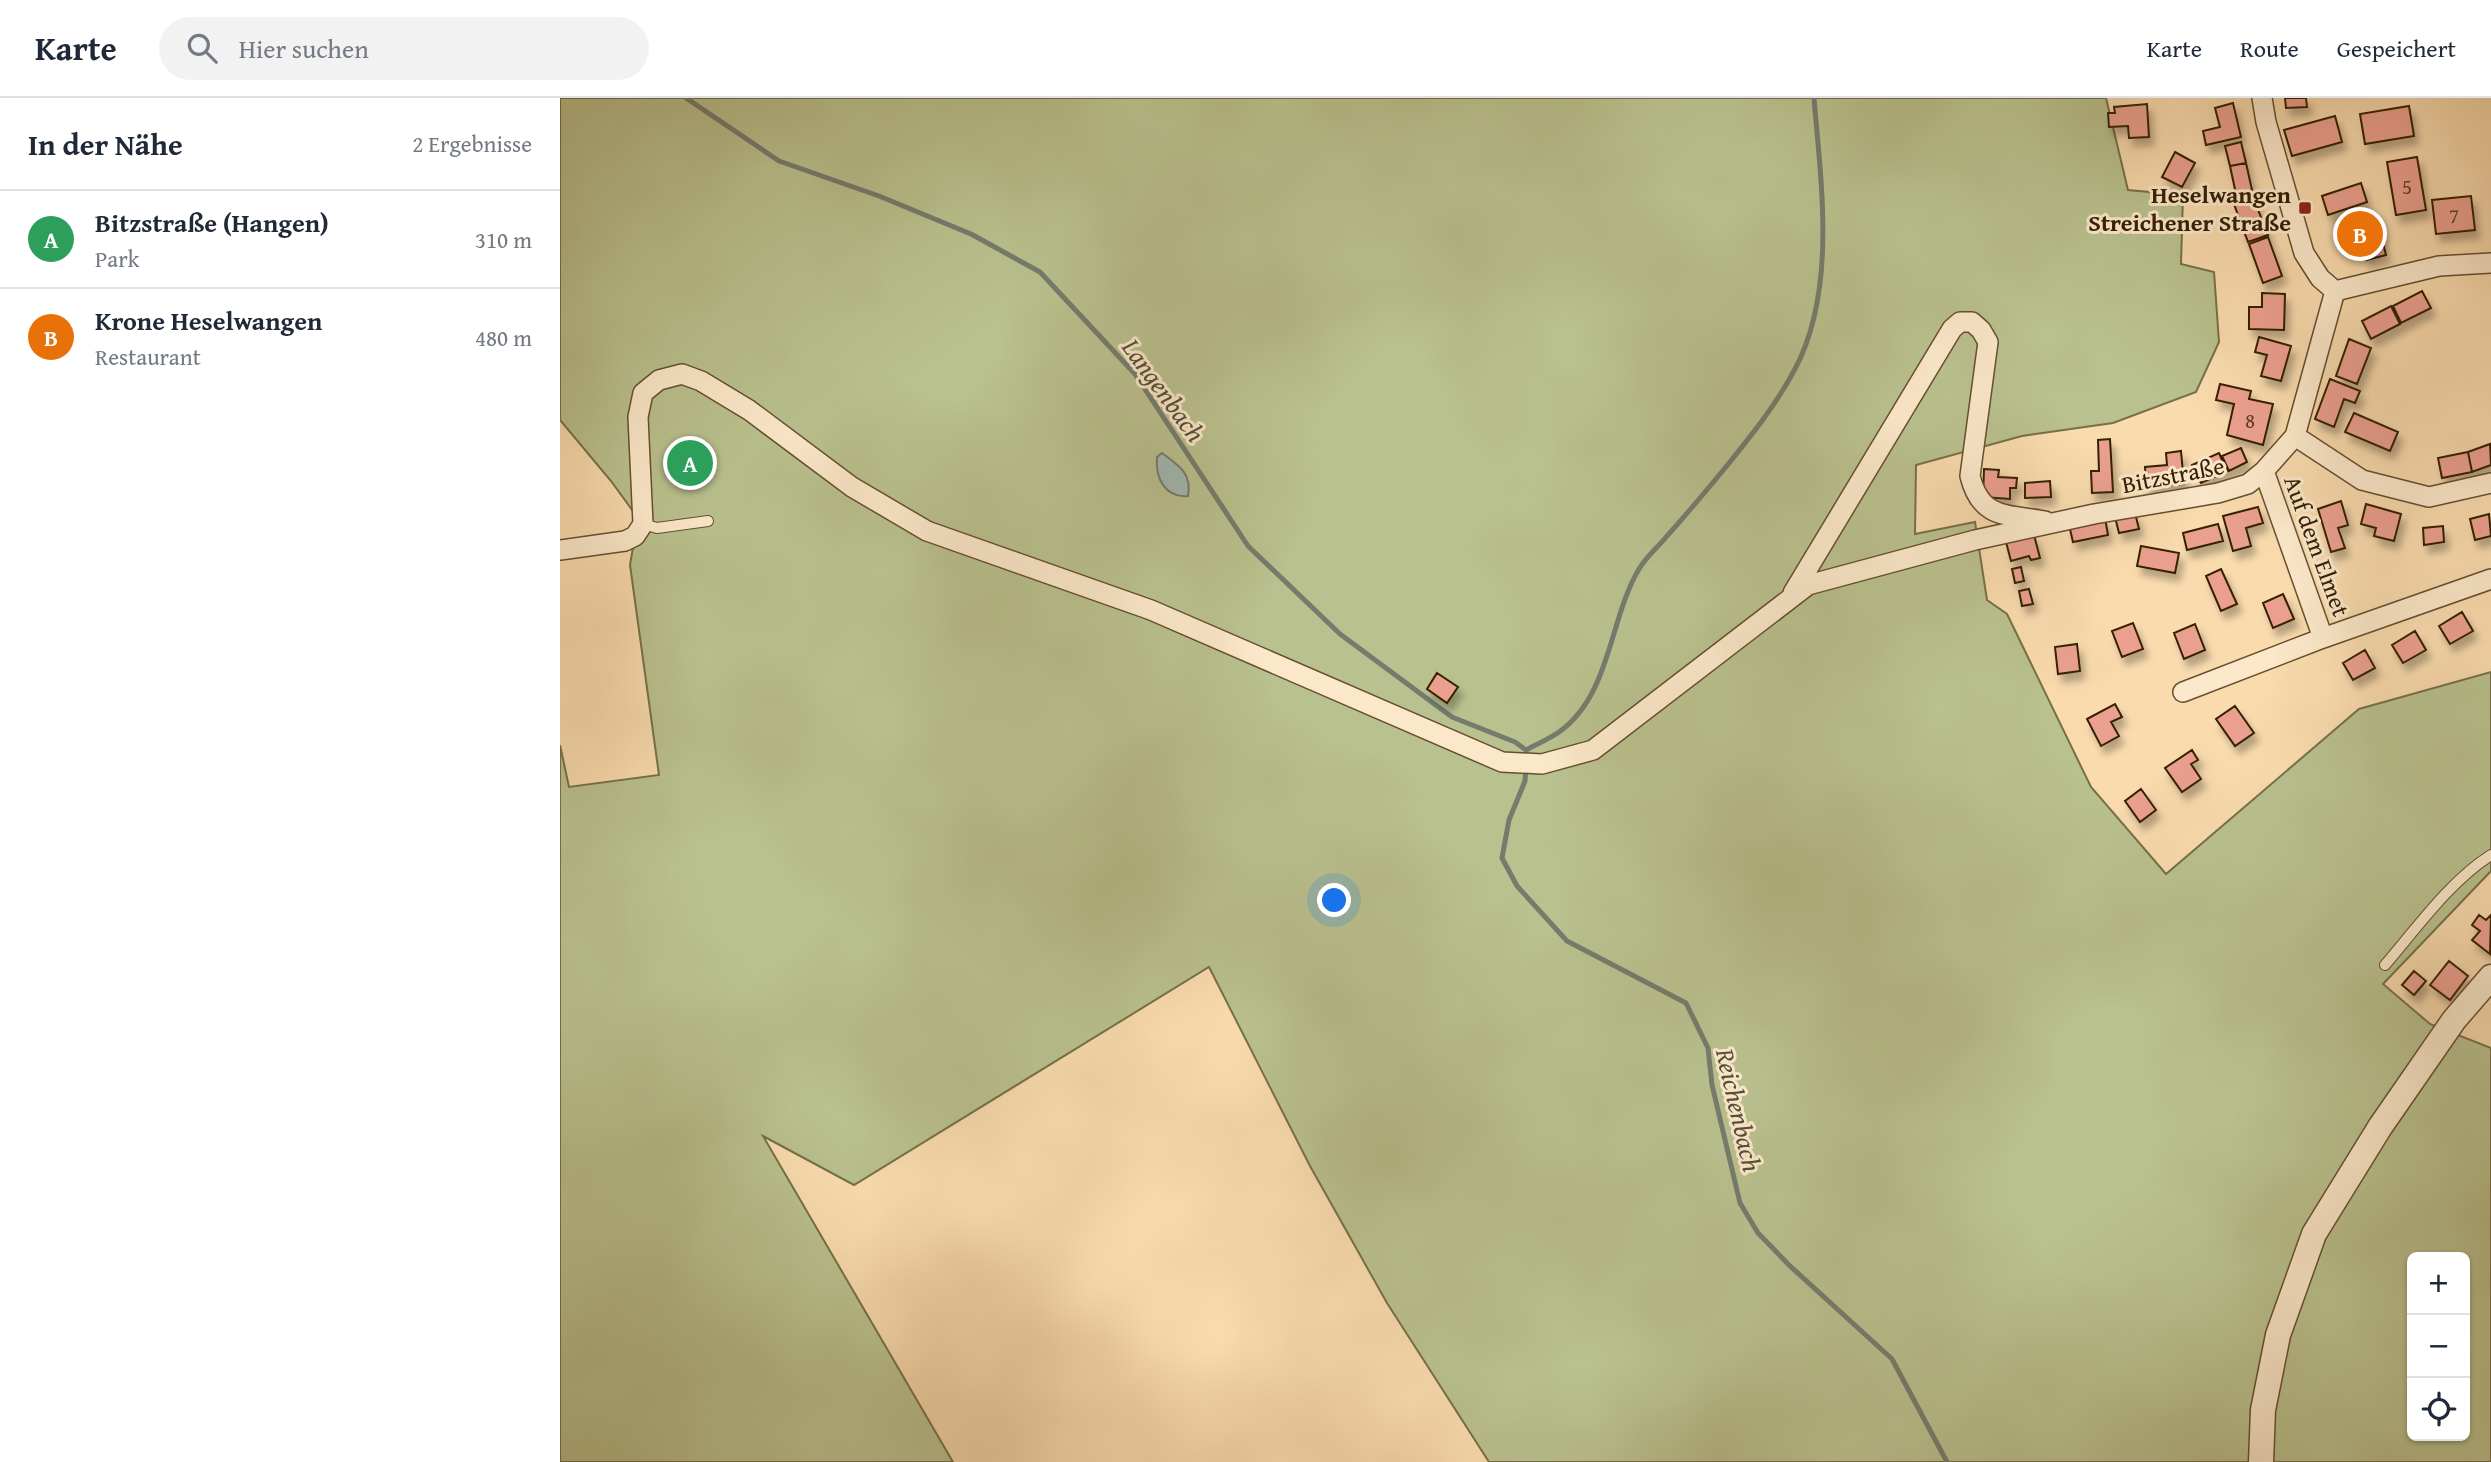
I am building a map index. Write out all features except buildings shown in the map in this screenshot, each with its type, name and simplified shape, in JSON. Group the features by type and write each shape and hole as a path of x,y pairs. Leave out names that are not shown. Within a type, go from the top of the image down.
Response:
{"street":[{"path":"2262,98 2266,122 2304,253 2320,278 2335,291 2439,266 2491,263"},
{"name":"Bitzstraße","path":"643,524 638,417 643,393 659,380 682,374 701,381 749,410 852,487 927,531 1151,610 1507,764 1542,764 1593,750 1808,585 1975,540 2218,493 2248,484 2264,471 2295,436 2335,291"},
{"path":"1788,601 1952,329 1960,321 1972,322 1988,342 1970,476 1980,501 1992,512 2057,523"},
{"path":"2295,436 2362,480 2429,497 2491,483"},
{"name":"Auf dem Elmet","path":"2264,471 2323,638"},
{"path":"560,550 625,541 635,536 643,524"},
{"name":"Auf dem Elmet","path":"2183,692 2323,638 2491,579"},
{"path":"2261,1462 2263,1410 2278,1335 2314,1234 2380,1127 2454,1020 2491,977"}],"lane":[{"path":"643,524 657,528 708,521"},
{"path":"2385,965 2450,891 2491,855"}],"green space":[{"path":"560,98 2106,98 2128,190 2183,195 2181,264 2214,272 2219,342 2196,392 2113,423 2022,436 1916,465 1915,534 1975,522 1987,600 2007,614 2091,787 2166,874 2359,709 2491,672 2491,871 2383,984 2430,1024 2491,1048 2491,1462 1489,1462 1387,1303 1310,1166 1209,967 854,1185 763,1136 953,1462 560,1462 560,745 569,787 659,775 630,565 638,518 560,420"}],"water":[{"path":"1162,453 1183,471 1188,481 1188,496 1173,494 1163,485 1157,465 1157,457"}],"waterway":[{"name":"Langenbach","path":"686,98 779,161 879,196 971,234 1040,272 1135,374 1248,546 1340,634 1452,717 1515,742 1526,750"},
{"path":"1526,750 1559,732 1576,716 1589,698 1639,569 1744,444 1795,369 1808,338 1817,305 1821,271 1822,200 1814,98"},
{"name":"Reichenbach","path":"1526,767 1525,781 1509,820 1502,858 1517,886 1567,941 1686,1003 1708,1048 1712,1085 1740,1203 1758,1233 1789,1265 1892,1359 1947,1462"}],"place":[{"name":"Heselwangen Streichener Straße","path":"2305,208"},
{"name":"Krone Heselwangen","path":"2360,234"},
{"name":"Bitzstraße (Hangen)","path":"690,463"}]}
